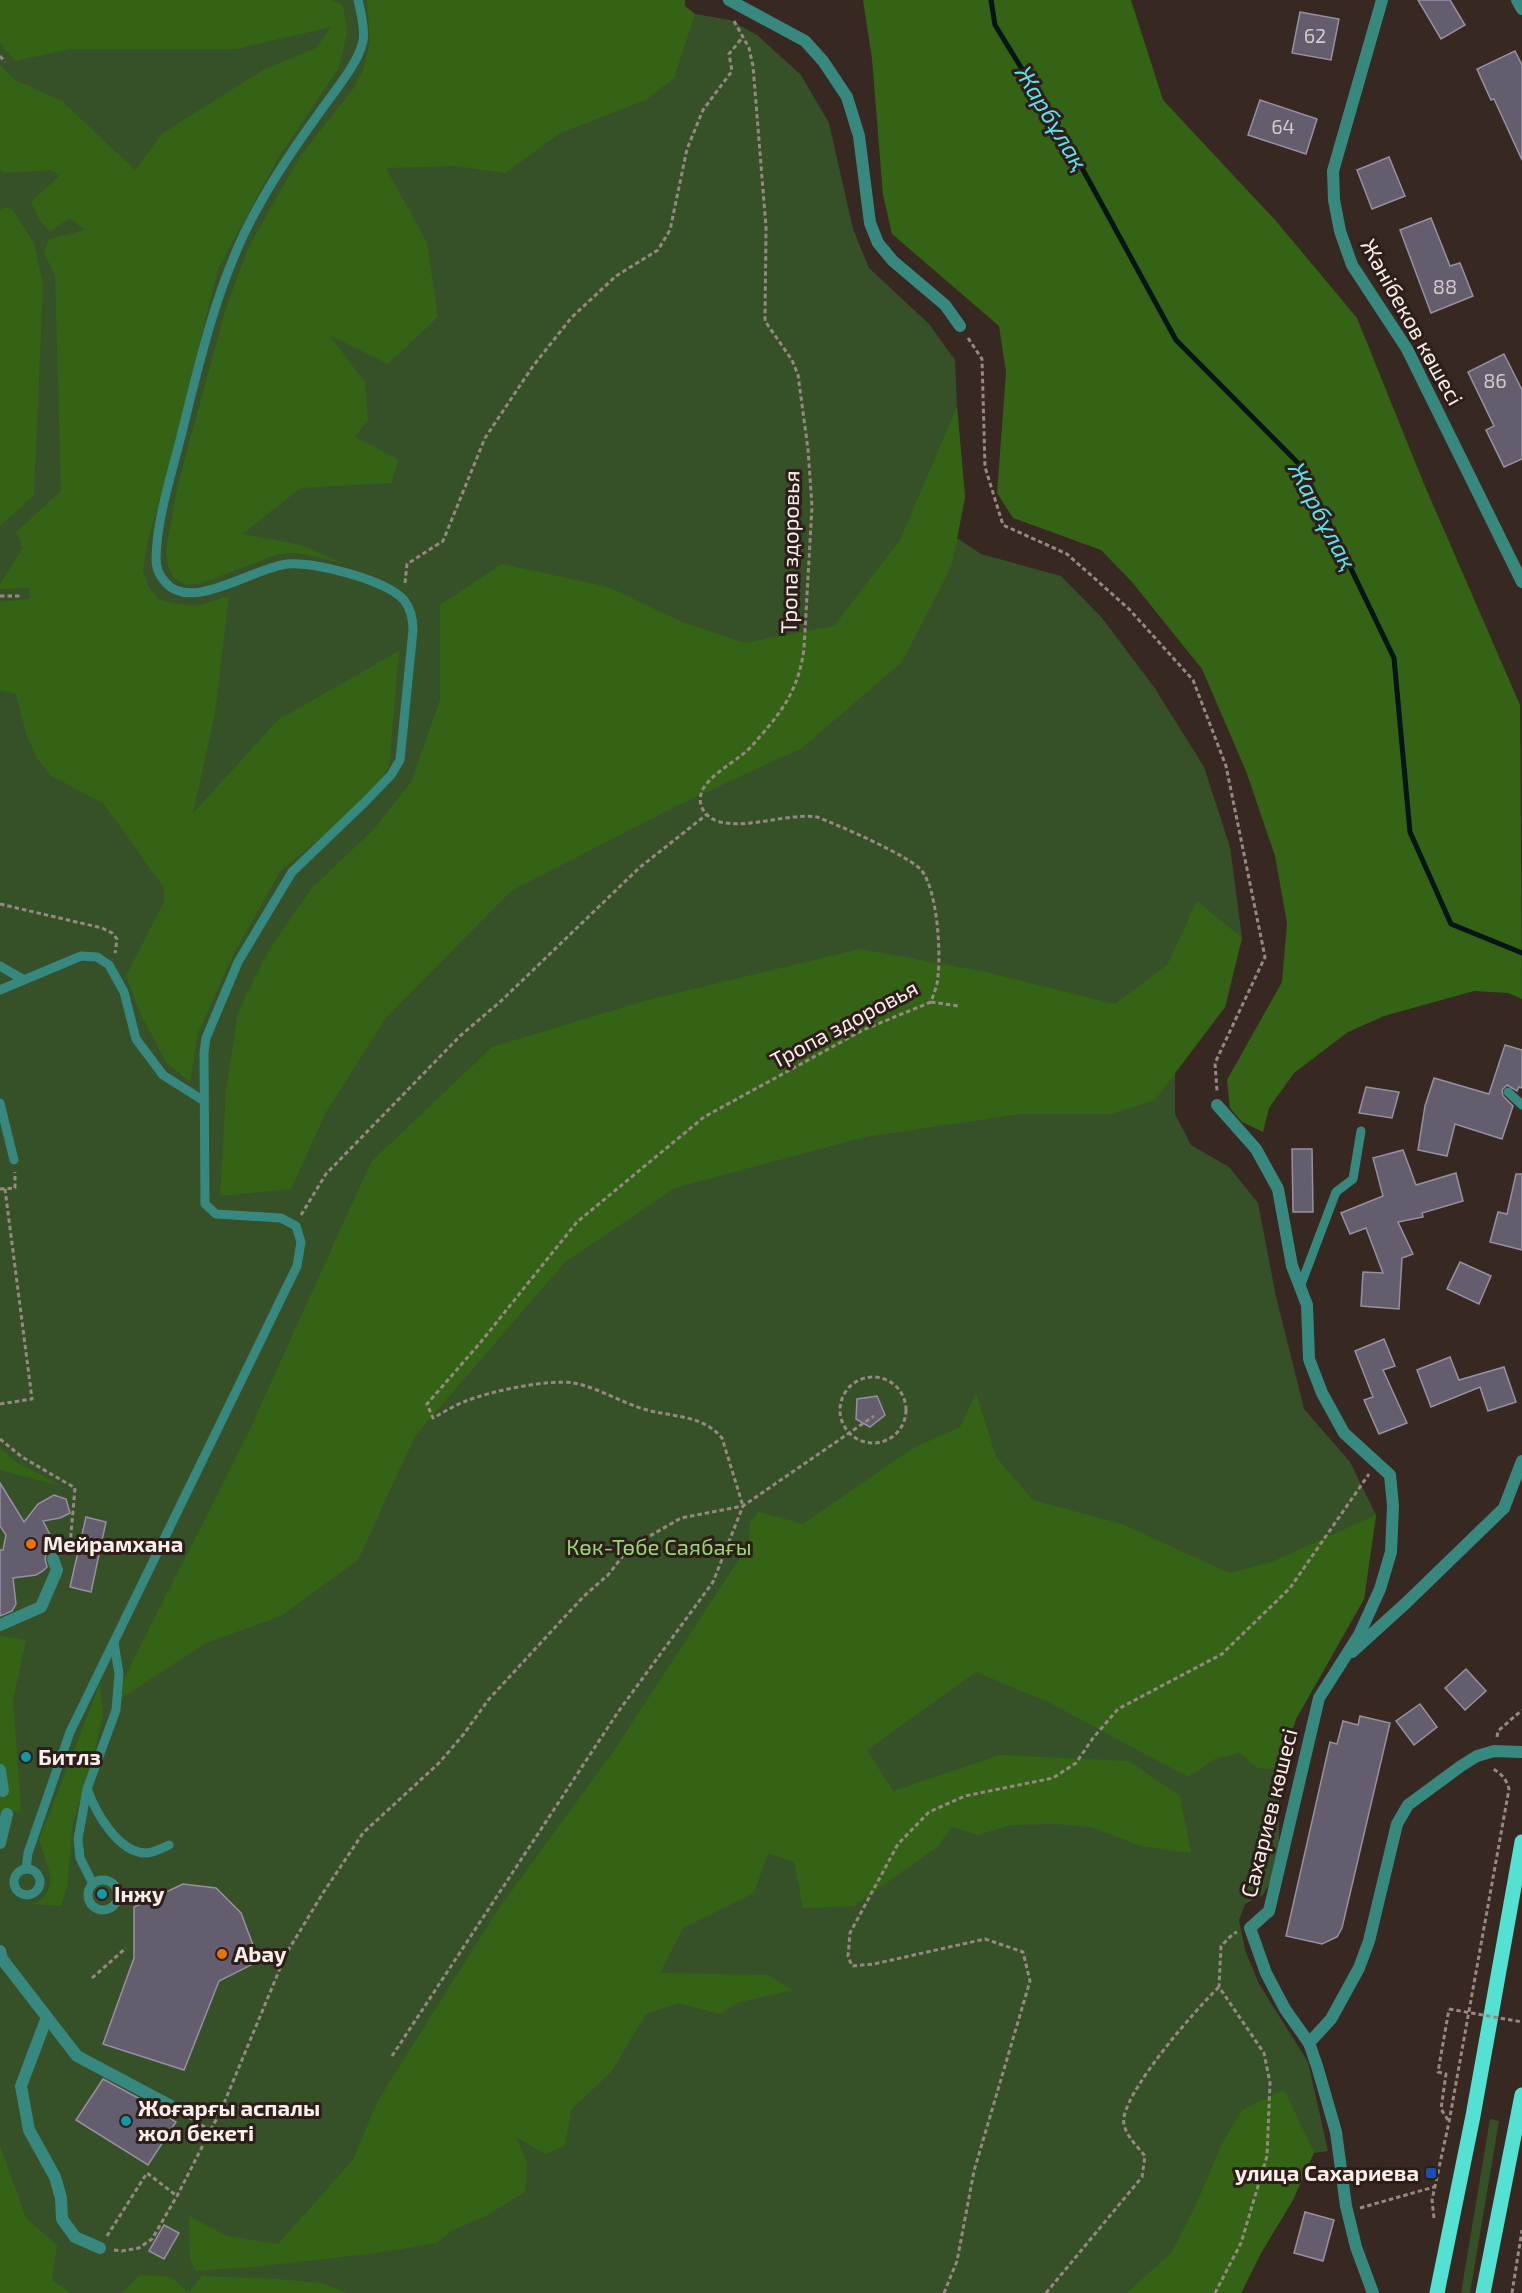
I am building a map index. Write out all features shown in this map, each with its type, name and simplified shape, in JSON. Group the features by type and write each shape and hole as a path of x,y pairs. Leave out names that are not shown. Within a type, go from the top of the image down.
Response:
{"main road":[{"path":"1437,2293 1473,2116 1522,1842"},
{"path":"1483,2293 1522,2096"}],"street":[{"name":"Жәнібеков көшесі","path":"1382,0 1333,171 1334,200 1340,231 1352,265 1407,349 1522,582"},
{"path":"1517,0 1522,9"},
{"path":"730,1 805,41 823,61 847,97 859,136 870,223 878,243 893,261 945,305 960,326"},
{"name":"Сахариев көшесі","path":"1217,1105 1256,1149 1278,1189 1292,1266 1307,1305 1309,1359 1322,1393 1344,1433 1390,1475 1394,1506 1391,1552 1380,1589 1359,1635 1319,1698 1269,1911 1250,1928 1266,1973 1285,2009 1309,2043 1317,2066 1336,2132 1347,2212 1356,2247 1373,2293"},
{"path":"1345,1657 1406,1603 1504,1508 1522,1461"},
{"path":"0,1625 41,1607 55,1565"},
{"path":"1309,2043 1331,2019 1359,1968 1369,1941 1397,1824 1408,1805 1477,1756 1494,1751 1522,1752"},
{"path":"0,1770 3,1791"},
{"path":"0,1843 7,1814"},
{"path":"0,1951 2,1959 77,2056 171,2106"},
{"path":"47,2017 21,2086 29,2130 56,2177 61,2198 62,2219 75,2237 100,2248"}],"lane":[{"path":"26,1869 28,1853 70,1732 297,1266 301,1242 296,1226 281,1218 216,1214 206,1204 204,1101 206,1038 238,962 292,872 365,802 391,775 400,760 413,630 413,618 404,600 385,587 342,572 307,564 270,567 192,595 177,592 168,586 156,567 159,535 171,478 206,339 223,289 244,234 279,170 354,63 363,40 358,0"},
{"path":"0,990 81,956 97,957 109,965 124,992 136,1039 163,1075 204,1101"},
{"path":"0,966 24,980"},
{"path":"1508,1092 1522,1105"},
{"path":"0,1102 14,1160"},
{"path":"1300,1287 1336,1192 1353,1179 1361,1131"},
{"path":"93,1884 80,1858 78,1839 87,1789 116,1710 119,1674 114,1643"},
{"path":"87,1789 95,1812 114,1836 134,1850 147,1853 169,1845"}],"path":[{"name":"Тропа здоровья","path":"730,1 732,14 749,48 753,66 766,227 765,321 792,360 798,375 808,449 812,506 801,667 789,700 780,714 748,750 703,788 700,798 705,815 722,822 742,823 801,815 816,817 909,859 922,871 932,898 938,940 939,975 931,1002 863,1030 704,1117 577,1222 480,1343 427,1404 434,1418 467,1401 536,1384 555,1382 575,1384 645,1409 696,1420 716,1431 722,1438 743,1506"},
{"path":"404,600 407,564 443,541 485,438 533,366 572,317 616,276 658,250 670,230 687,149 703,110 732,71 729,54 742,38"},
{"path":"0,56 5,62"},
{"path":"960,326 982,359 985,467 1003,525 1067,554 1129,609 1193,680 1226,766 1265,957 1215,1063 1217,1105"},
{"path":"0,596 21,596"},
{"path":"296,1226 326,1174 460,1036 501,1001 639,868 705,815"},
{"path":"0,904 102,928 112,933 117,939 117,947 109,965"},
{"path":"931,1002 958,1006"},
{"path":"0,1404 32,1400 2,1189 15,1188 14,1160"},
{"path":"874,1377 885,1379 894,1385 902,1394 906,1406 901,1428 893,1437 882,1442 870,1443 849,1434 840,1414 845,1392 862,1379 874,1377"},
{"path":"100,2248 122,2251 140,2248 152,2239 211,2131 259,2023 286,1954 363,1833 439,1763 489,1699 584,1596 608,1575 629,1548 681,1518 743,1506 873,1416"},
{"path":"0,1438 22,1457 75,1488 70,1545 55,1565"},
{"path":"944,2293 957,2261 974,2171 1030,1981 1023,1952 985,1939 874,1964 852,1966 848,1956 850,1934 898,1844 929,1812 965,1796 1053,1778 1076,1763 1093,1738 1118,1709 1222,1654 1290,1588 1376,1463"},
{"path":"392,2056 618,1712 713,1582 743,1506"},
{"path":"1498,1731 1522,1710"},
{"path":"1434,2222 1432,2200 1434,2187 1449,2122 1509,1789 1502,1774 1492,1768"},
{"path":"1215,2293 1241,2243 1267,2156 1270,2083 1264,2053 1219,1987 1221,1946 1233,1934 1250,1928"},
{"path":"92,1978 126,1948"},
{"path":"1046,2293 1142,2177 1145,2156 1128,2134 1123,2118 1135,2090 1199,2006 1219,1987"},
{"path":"1449,2122 1441,2109 1446,2074 1438,2072 1449,2009 1522,2022"},
{"path":"171,2106 211,2131"},
{"path":"113,2224 147,2173 177,2196"},
{"path":"1347,2212 1434,2187"},
{"path":"1512,2293 1522,2230"}],"green space":[{"name":"Көк-Төбе Саябағы","path":"0,0 685,0 685,6 695,14 730,20 757,35 801,75 829,123 853,229 869,268 929,324 955,360 965,497 957,538 981,554 1061,576 1102,618 1154,687 1204,767 1230,847 1242,938 1225,1007 1175,1072 1175,1114 1191,1145 1229,1167 1258,1203 1276,1297 1304,1409 1350,1462 1376,1515 1364,1599 1296,1719 1279,1770 1279,1854 1274,1876 1263,1895 1245,1904 1239,1920 1245,1950 1259,1984 1308,2062 1328,2151 1314,2153 1293,2200 1261,2253 1241,2293 0,2293"},
{"path":"0,0 331,0 343,5 347,32 339,68 278,158 218,269 146,547 143,571 148,586 158,599 196,606 229,596 215,713 193,813 278,720 399,651 389,767 365,802 281,870 234,953 198,1033 190,1082 167,1063 139,1011 126,976 164,902 164,888 104,804 50,775 37,758 26,733 16,694 0,690 0,602 30,599 29,588 0,589 0,584 23,548 16,532 61,491 55,275 44,253 49,239 85,230 70,218 50,232 40,221 31,202 59,176 51,170 3,173 0,168 0,65 15,80 62,101 135,170 163,133 263,70 316,48 331,27 236,49 70,49 15,61 0,43"},
{"path":"367,0 685,0 685,6 695,14 674,78 646,100 560,133 505,173 456,166 386,168 427,243 438,317 388,364 329,335 365,382 368,420 355,437 399,460 391,483 301,488 242,534 301,545 345,564 299,553 278,554 202,583 185,585 173,577 168,566 166,550 178,484 226,308 248,248 301,155 353,89 363,70 370,43"},
{"path":"863,0 1131,0 1163,100 1276,221 1357,318 1424,484 1520,705 1522,999 1508,993 1474,991 1384,1016 1348,1032 1294,1073 1269,1108 1263,1132 1242,1122 1230,1108 1227,1080 1282,982 1287,923 1275,856 1246,771 1202,669 1132,582 1101,550 1013,518 997,493 1006,372 999,326 892,234 883,195 872,59"},
{"path":"4,207 12,209 34,243 43,285 34,495 0,526 0,210"},
{"path":"957,407 965,497 952,565 902,662 802,748 674,807 511,891 385,1019 325,1114 291,1189 220,1196 226,1091 238,1012 270,948 312,888 374,829 411,782 440,700 440,605 502,564 608,587 680,621 744,643 834,626 900,540"},
{"path":"1197,901 1242,938 1225,1007 1155,1100 1111,1114 1020,1114 865,1137 675,1188 565,1262 415,1436 358,1560 281,1616 206,1643 111,1705 250,1429 371,1162 492,1047 644,1001 860,949 986,972 1115,1004 1167,965"},
{"path":"976,1393 996,1457 1033,1500 1122,1524 1229,1573 1272,1562 1376,1515 1364,1599 1296,1719 1279,1770 1257,1768 1240,1753 1215,1759 1188,1777 1048,1702 976,1672 867,1750 893,1791 1000,1755 1129,1761 1180,1796 1191,1853 1140,1846 1091,1827 1055,1824 1011,1825 978,1835 952,1827 937,1847 854,1906 803,1908 794,1862 768,1853 754,1893 683,1928 660,1973 769,1975 792,1990 737,2003 720,2014 678,2003 646,2014 611,2072 571,2110 565,2146 545,2154 516,2137 527,2162 525,2192 486,2216 451,2231 437,2243 377,2253 196,2271 190,2259 189,2216 227,2236 278,2244 353,2160 377,2102 499,1908 613,1752 749,1544 750,1522 759,1512 803,1524 913,1448 960,1427"},
{"path":"0,1448 15,1461 61,1486 0,1470"},
{"path":"0,1636 26,1640 13,1700 21,1811 0,1814"},
{"path":"100,1684 103,1715 91,1767 73,1822 67,1887 61,1906 33,1904 48,1892 50,1884 48,1867 39,1840"},
{"path":"1284,2090 1314,2152 1293,2200 1261,2253 1241,2293 1127,2293 1172,2252 1196,2205 1222,2144 1242,2110"},
{"path":"1490,2119 1499,2121 1470,2293 1461,2293"},
{"path":"0,2146 26,2218 57,2245 52,2280 71,2293 0,2293"},
{"path":"140,2275 171,2277 188,2293 122,2293"},
{"path":"202,2276 321,2283 347,2293 188,2293"}],"building":[{"path":"1418,0 1450,0 1465,25 1441,39"},
{"path":"1300,12 1339,19 1331,60 1292,53"},
{"path":"1515,51 1522,65 1522,160 1494,99 1491,100 1477,69"},
{"path":"1260,100 1317,119 1306,154 1248,135"},
{"path":"1389,157 1405,196 1372,209 1357,170"},
{"path":"1431,218 1450,266 1460,263 1473,296 1431,313 1400,230"},
{"path":"1504,354 1522,390 1522,459 1504,467 1486,430 1494,426 1468,372"},
{"path":"1505,1045 1522,1050 1522,1088 1519,1087 1517,1091 1507,1085 1502,1090 1503,1096 1513,1106 1502,1139 1455,1124 1447,1156 1418,1150 1425,1106 1434,1078 1489,1094"},
{"path":"1366,1087 1399,1092 1392,1118 1359,1113"},
{"path":"1292,1149 1312,1149 1313,1212 1293,1212"},
{"path":"1403,1150 1416,1185 1456,1173 1463,1201 1422,1213 1423,1217 1398,1222 1413,1254 1402,1258 1399,1309 1361,1306 1363,1272 1383,1273 1366,1228 1350,1234 1341,1213 1383,1196 1373,1158"},
{"path":"1516,1174 1522,1174 1522,1250 1490,1242 1498,1212 1507,1214"},
{"path":"1460,1262 1491,1276 1479,1304 1447,1289"},
{"path":"1384,1339 1395,1366 1383,1370 1407,1423 1379,1434 1364,1400 1373,1397 1355,1351"},
{"path":"1450,1357 1459,1380 1504,1367 1516,1402 1488,1411 1480,1387 1431,1407 1417,1370"},
{"path":"877,1396 885,1415 870,1427 856,1419 857,1399"},
{"path":"0,1483 24,1522 38,1504 54,1495 66,1499 70,1513 60,1518 43,1521 60,1554 54,1551 47,1553 45,1558 47,1567 36,1575 13,1578 16,1604 12,1611 0,1616 0,1550 3,1550 6,1535 0,1526"},
{"path":"86,1517 106,1522 91,1592 70,1587"},
{"path":"1466,1669 1486,1691 1465,1710 1445,1688"},
{"path":"1420,1704 1437,1727 1414,1745 1396,1721"},
{"path":"1360,1716 1390,1723 1342,1928 1337,1937 1322,1944 1286,1936 1330,1742 1337,1744 1343,1721 1358,1725"},
{"path":"183,1884 216,1888 241,1913 259,1961 219,1981 184,2070 103,2044 134,1958 134,1907"},
{"name":"Жоғарғы аспалы жол бекеті","path":"103,2079 176,2122 148,2165 76,2120"},
{"path":"1305,2212 1334,2220 1323,2261 1294,2253"},
{"path":"164,2225 179,2233 164,2259 149,2251"}],"waterway":[{"name":"Жарбұлақ","path":"991,0 995,25 1076,157 1176,340 1302,467 1394,658 1410,832 1451,924 1522,953"}],"place":[{"name":"Мейрамхана","path":"31,1544"},
{"name":"Битлз","path":"26,1757"},
{"name":"Інжу","path":"102,1894"},
{"name":"Abay","path":"222,1954"},
{"name":"Жоғарғы аспалы жол бекеті","path":"126,2121"},
{"name":"улица Сахариева","path":"1431,2173"}]}
